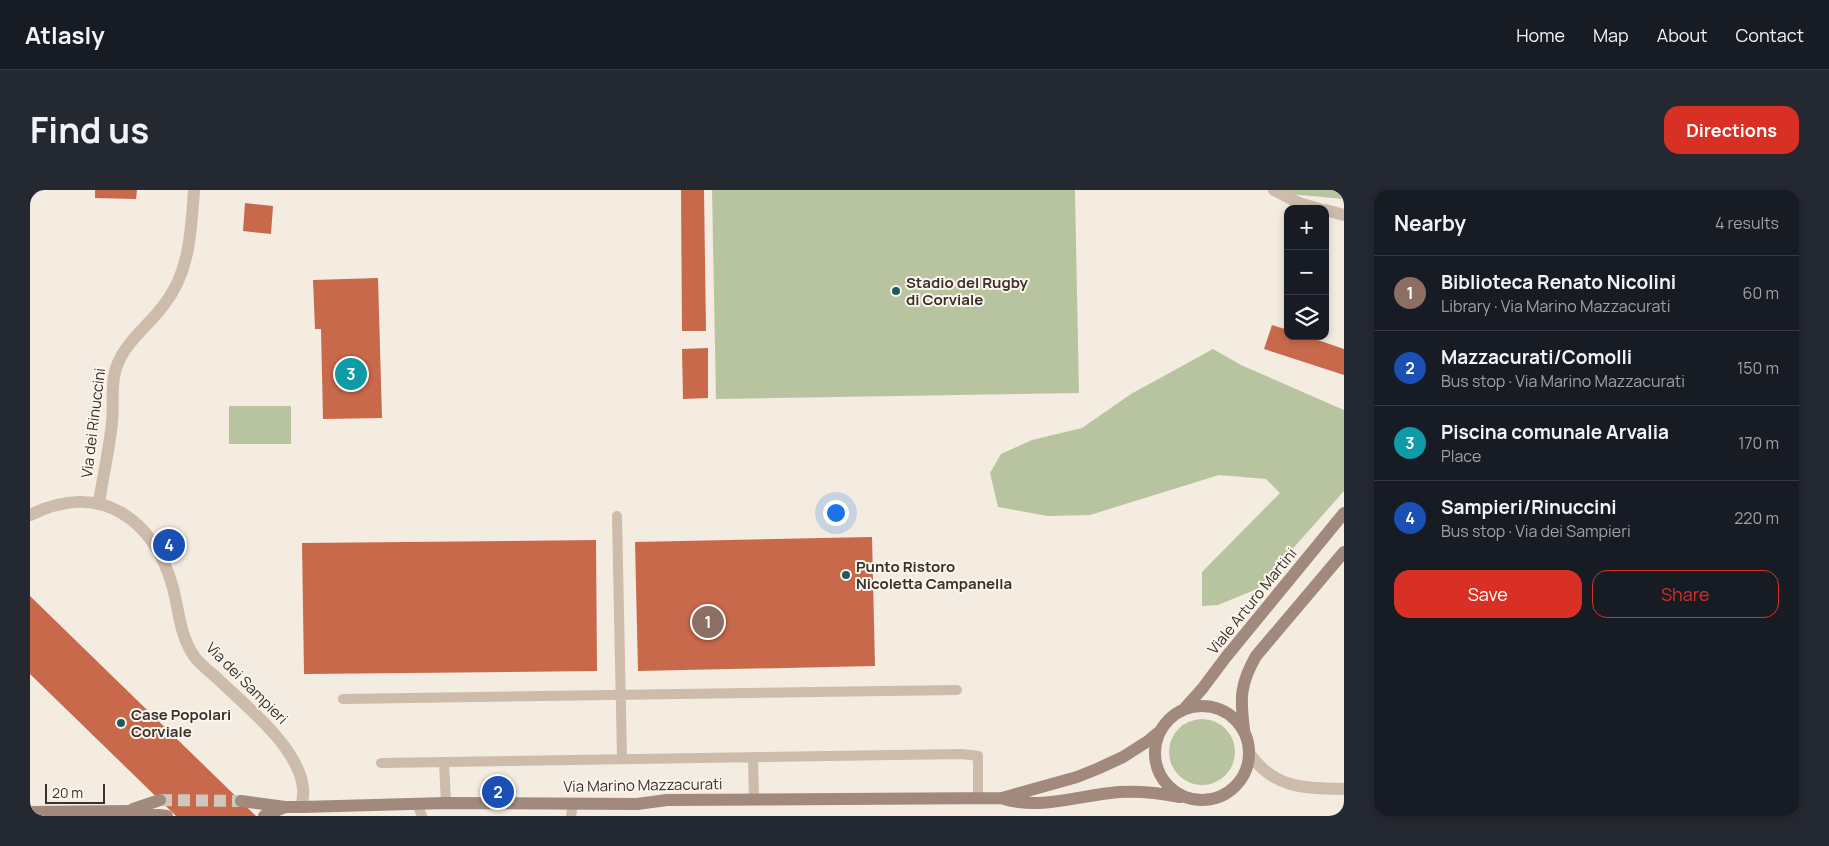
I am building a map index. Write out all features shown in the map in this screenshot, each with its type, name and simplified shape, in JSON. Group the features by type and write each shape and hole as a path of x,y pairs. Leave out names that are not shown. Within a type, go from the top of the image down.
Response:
{"street":[{"name":"Via dei Rinuccini","path":"99,503 112,423 114,378 117,365 129,344 164,306 181,278 186,260 194,190"},
{"path":"1274,190 1303,205"},
{"path":"1329,211 1344,215"},
{"name":"Via dei Sampieri","path":"30,515 43,509 70,502 99,503 119,511 138,524 154,544 164,562 173,588 185,637 195,657 277,735 298,769 303,788 301,812"},
{"name":"Viale Arturo Martini","path":"1184,709 1344,513"},
{"path":"1344,552 1256,656 1246,674 1241,705 1249,753 1259,767 1267,774 1288,783 1311,788 1344,789"},
{"path":"1244,732 1236,720 1225,712 1212,707 1198,706 1184,709 1166,722 1160,731 1156,742 1157,766 1162,777 1179,794 1190,798 1210,799 1228,792 1242,778 1249,753"},
{"name":"Via Marino Mazzacurati","path":"241,801 285,807 301,812 446,803 572,810 667,800 1002,798 1077,777 1097,769 1123,757 1160,731"},
{"name":"Via Marino Mazzacurati","path":"1002,798 1027,803 1136,792 1190,798"},
{"path":"128,811 160,800"},
{"name":"Via Marino Mazzacurati","path":"264,816 285,807"},
{"path":"30,812 128,811 167,816"}],"lane":[{"path":"617,516 622,759"},
{"path":"343,699 957,690"},
{"path":"381,763 954,754 978,756 978,799"},
{"path":"752,757 754,799"},
{"path":"444,762 446,803"},
{"path":"417,804 422,816"}],"green space":[{"name":"Stadio del Rugby di Corviale","path":"712,190 1075,190 1079,393 716,399"},
{"path":"1285,190 1344,190 1344,199 1290,194"},
{"path":"1213,349 1241,365 1344,410 1344,491 1257,589 1218,605 1202,606 1202,572 1280,493 1266,479 1219,475 1090,515 1048,516 998,507 990,473 1001,454 1032,440 1082,428 1131,394"},
{"path":"229,406 291,406 291,444 229,444"},
{"path":"1202,719 1215,721 1225,729 1233,739 1235,752 1233,765 1225,775 1215,783 1202,785 1189,783 1179,775 1171,765 1169,752 1171,739 1179,729 1189,721"}],"building":[{"path":"95,190 137,190 136,199 95,198"},
{"path":"681,190 704,190 706,331 682,331"},
{"path":"245,203 273,206 271,234 243,231"},
{"path":"378,278 382,418 323,419 321,329 315,329 313,280"},
{"path":"1272,325 1284,329 1284,340 1318,340 1344,349 1344,375 1264,349"},
{"path":"708,348 708,398 683,399 682,349"},
{"path":"872,537 875,666 638,671 635,542"},
{"path":"596,540 597,671 304,674 302,543"},
{"name":"Case Popolari Corviale","path":"30,596 256,816 176,816 30,674"}],"tunnel":[{"path":"160,800 241,801"}],"place":[{"name":"Stadio del Rugby di Corviale","path":"896,291"},
{"name":"Piscina comunale Arvalia","path":"351,374"},
{"name":"Sampieri/Rinuccini","path":"169,545"},
{"name":"Punto Ristoro Nicoletta Campanella","path":"846,575"},
{"name":"Biblioteca Renato Nicolini","path":"708,622"},
{"name":"Case Popolari Corviale","path":"121,723"},
{"name":"Mazzacurati/Comolli","path":"498,792"}]}
